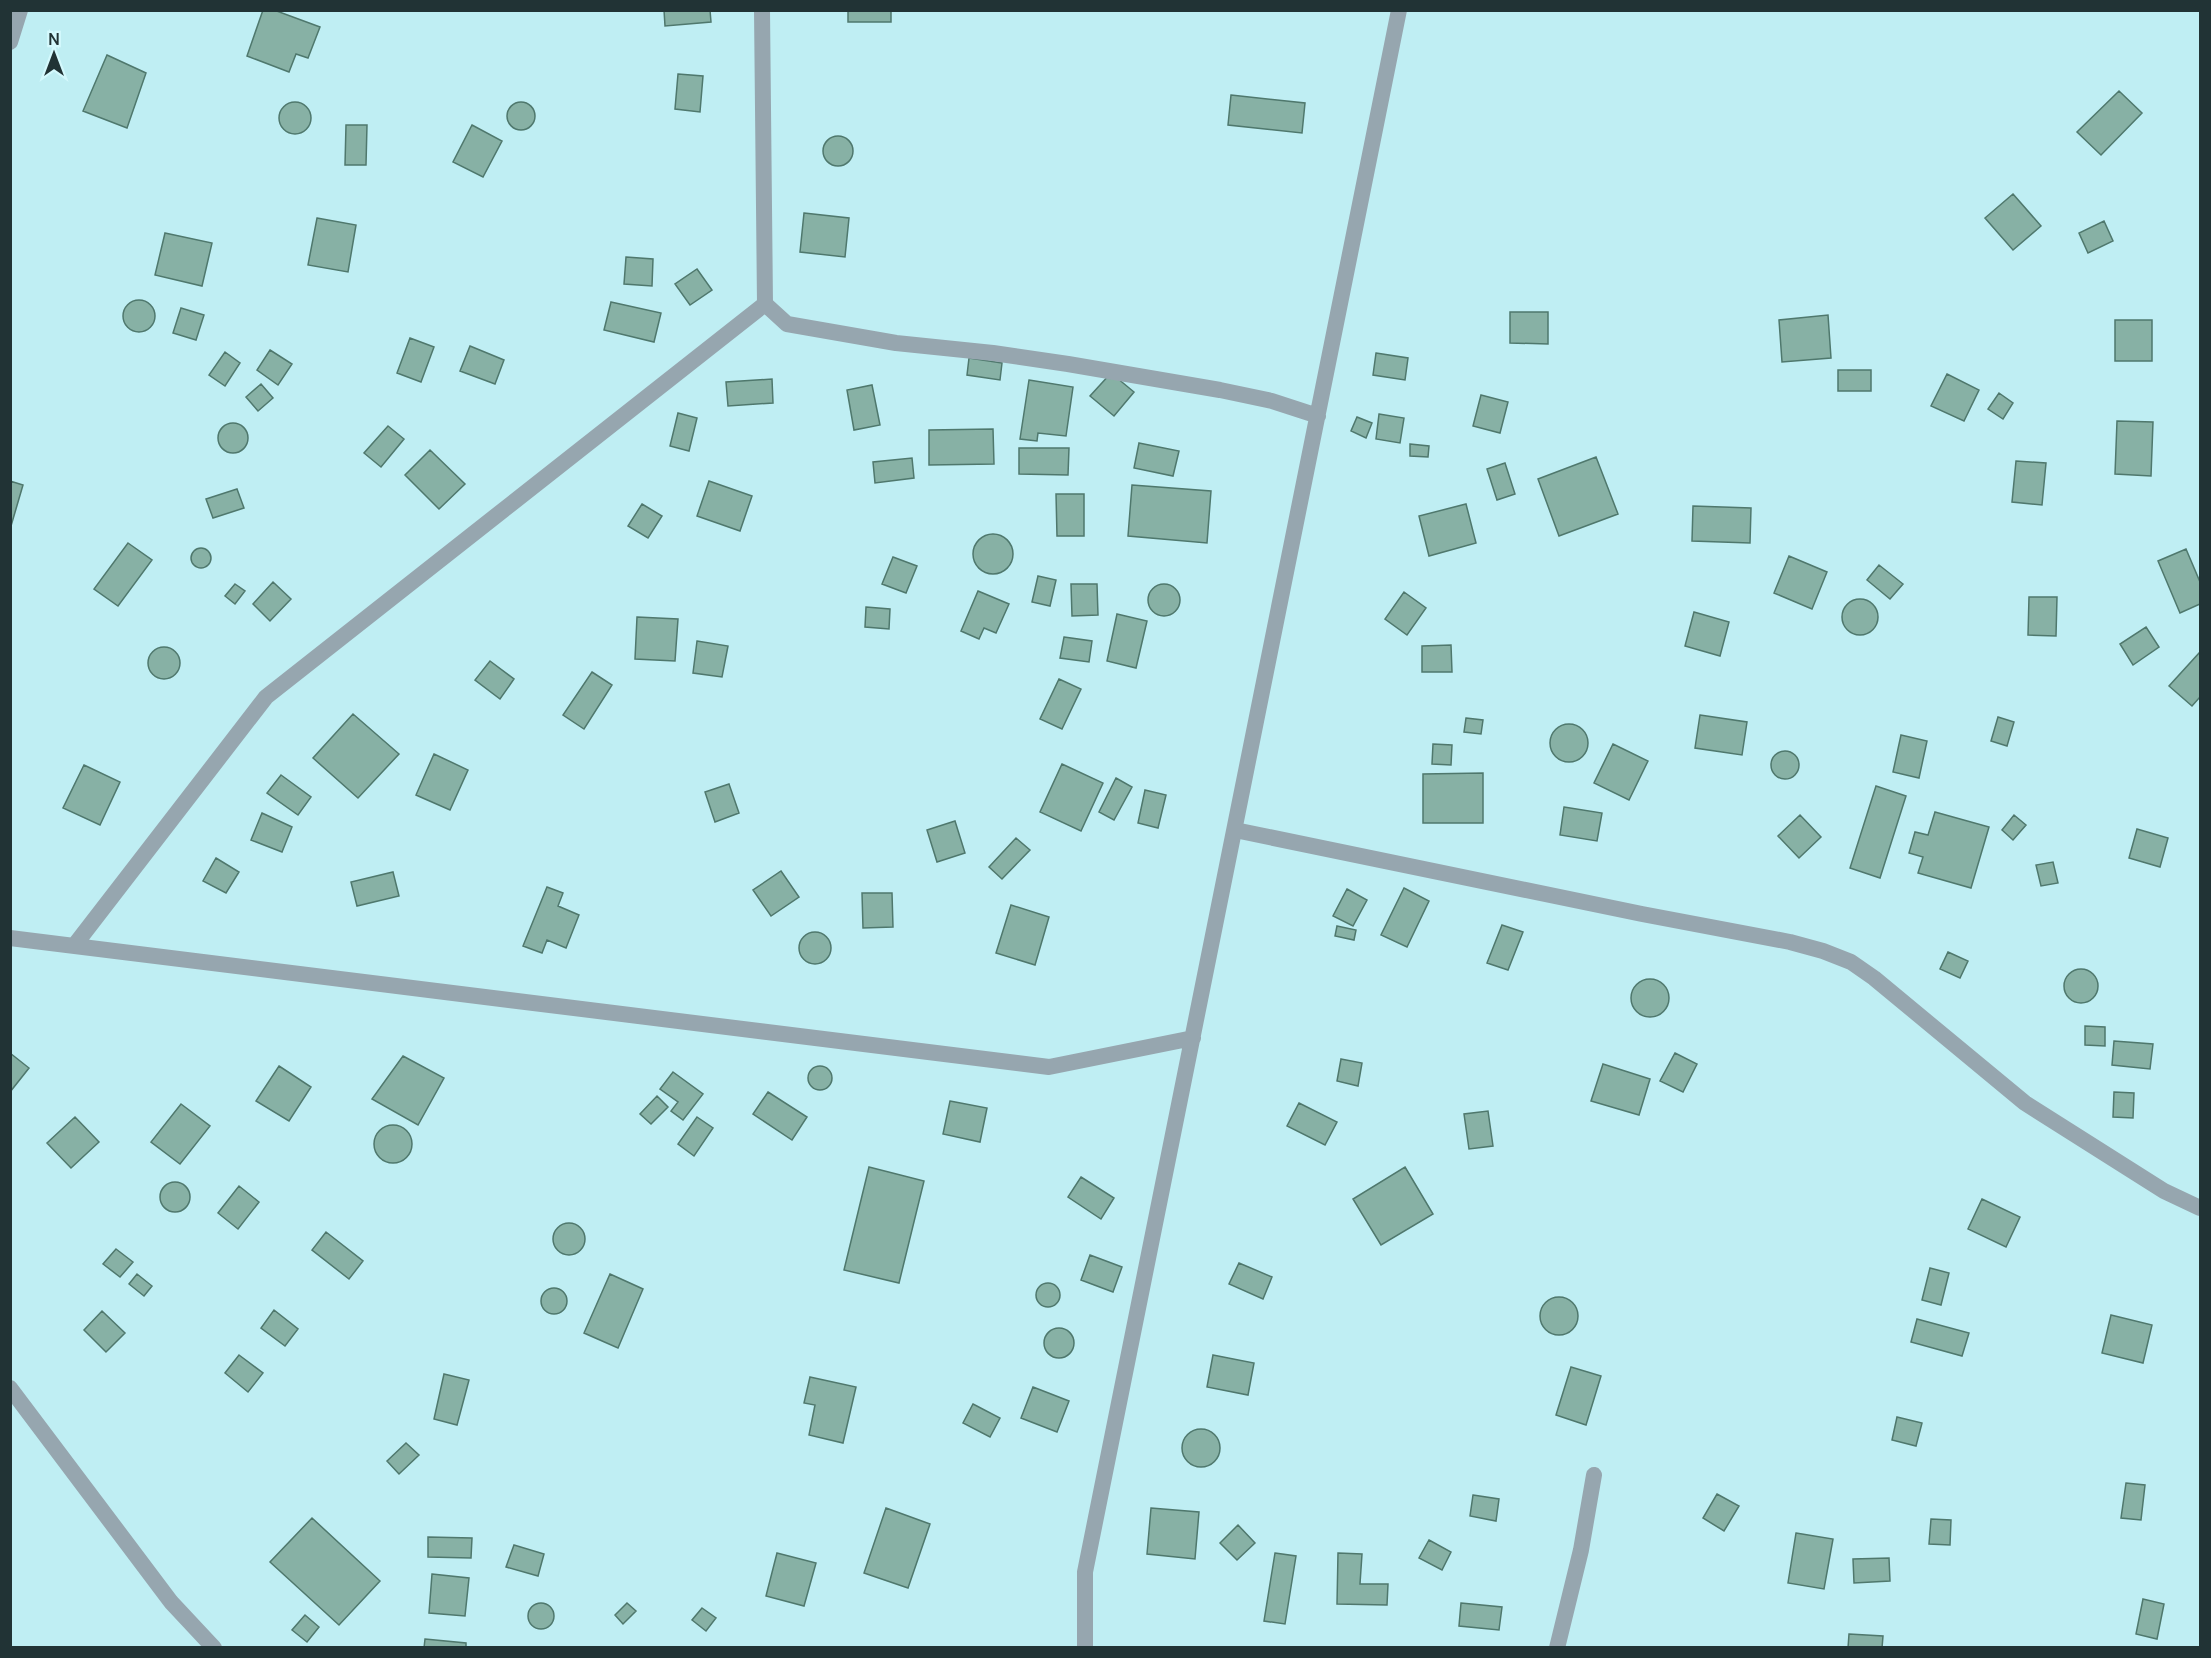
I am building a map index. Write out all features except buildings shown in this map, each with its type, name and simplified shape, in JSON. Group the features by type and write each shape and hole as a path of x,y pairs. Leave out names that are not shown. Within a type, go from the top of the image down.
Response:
{"street":[{"path":"10,42 20,10"},
{"path":"762,10 765,304 787,324 896,343 993,353 1068,364 1220,390 1272,401 1318,416"},
{"path":"1085,1647 1085,1572 1399,10"},
{"path":"74,946 266,697 765,304"},
{"path":"1235,830 1790,942 1851,962 1874,978 2025,1103 2164,1191 2200,1208"},
{"path":"10,938 1049,1067 1194,1038"},
{"path":"10,1388 171,1602 214,1647"},
{"path":"1557,1647 1581,1550 1594,1475"}]}
